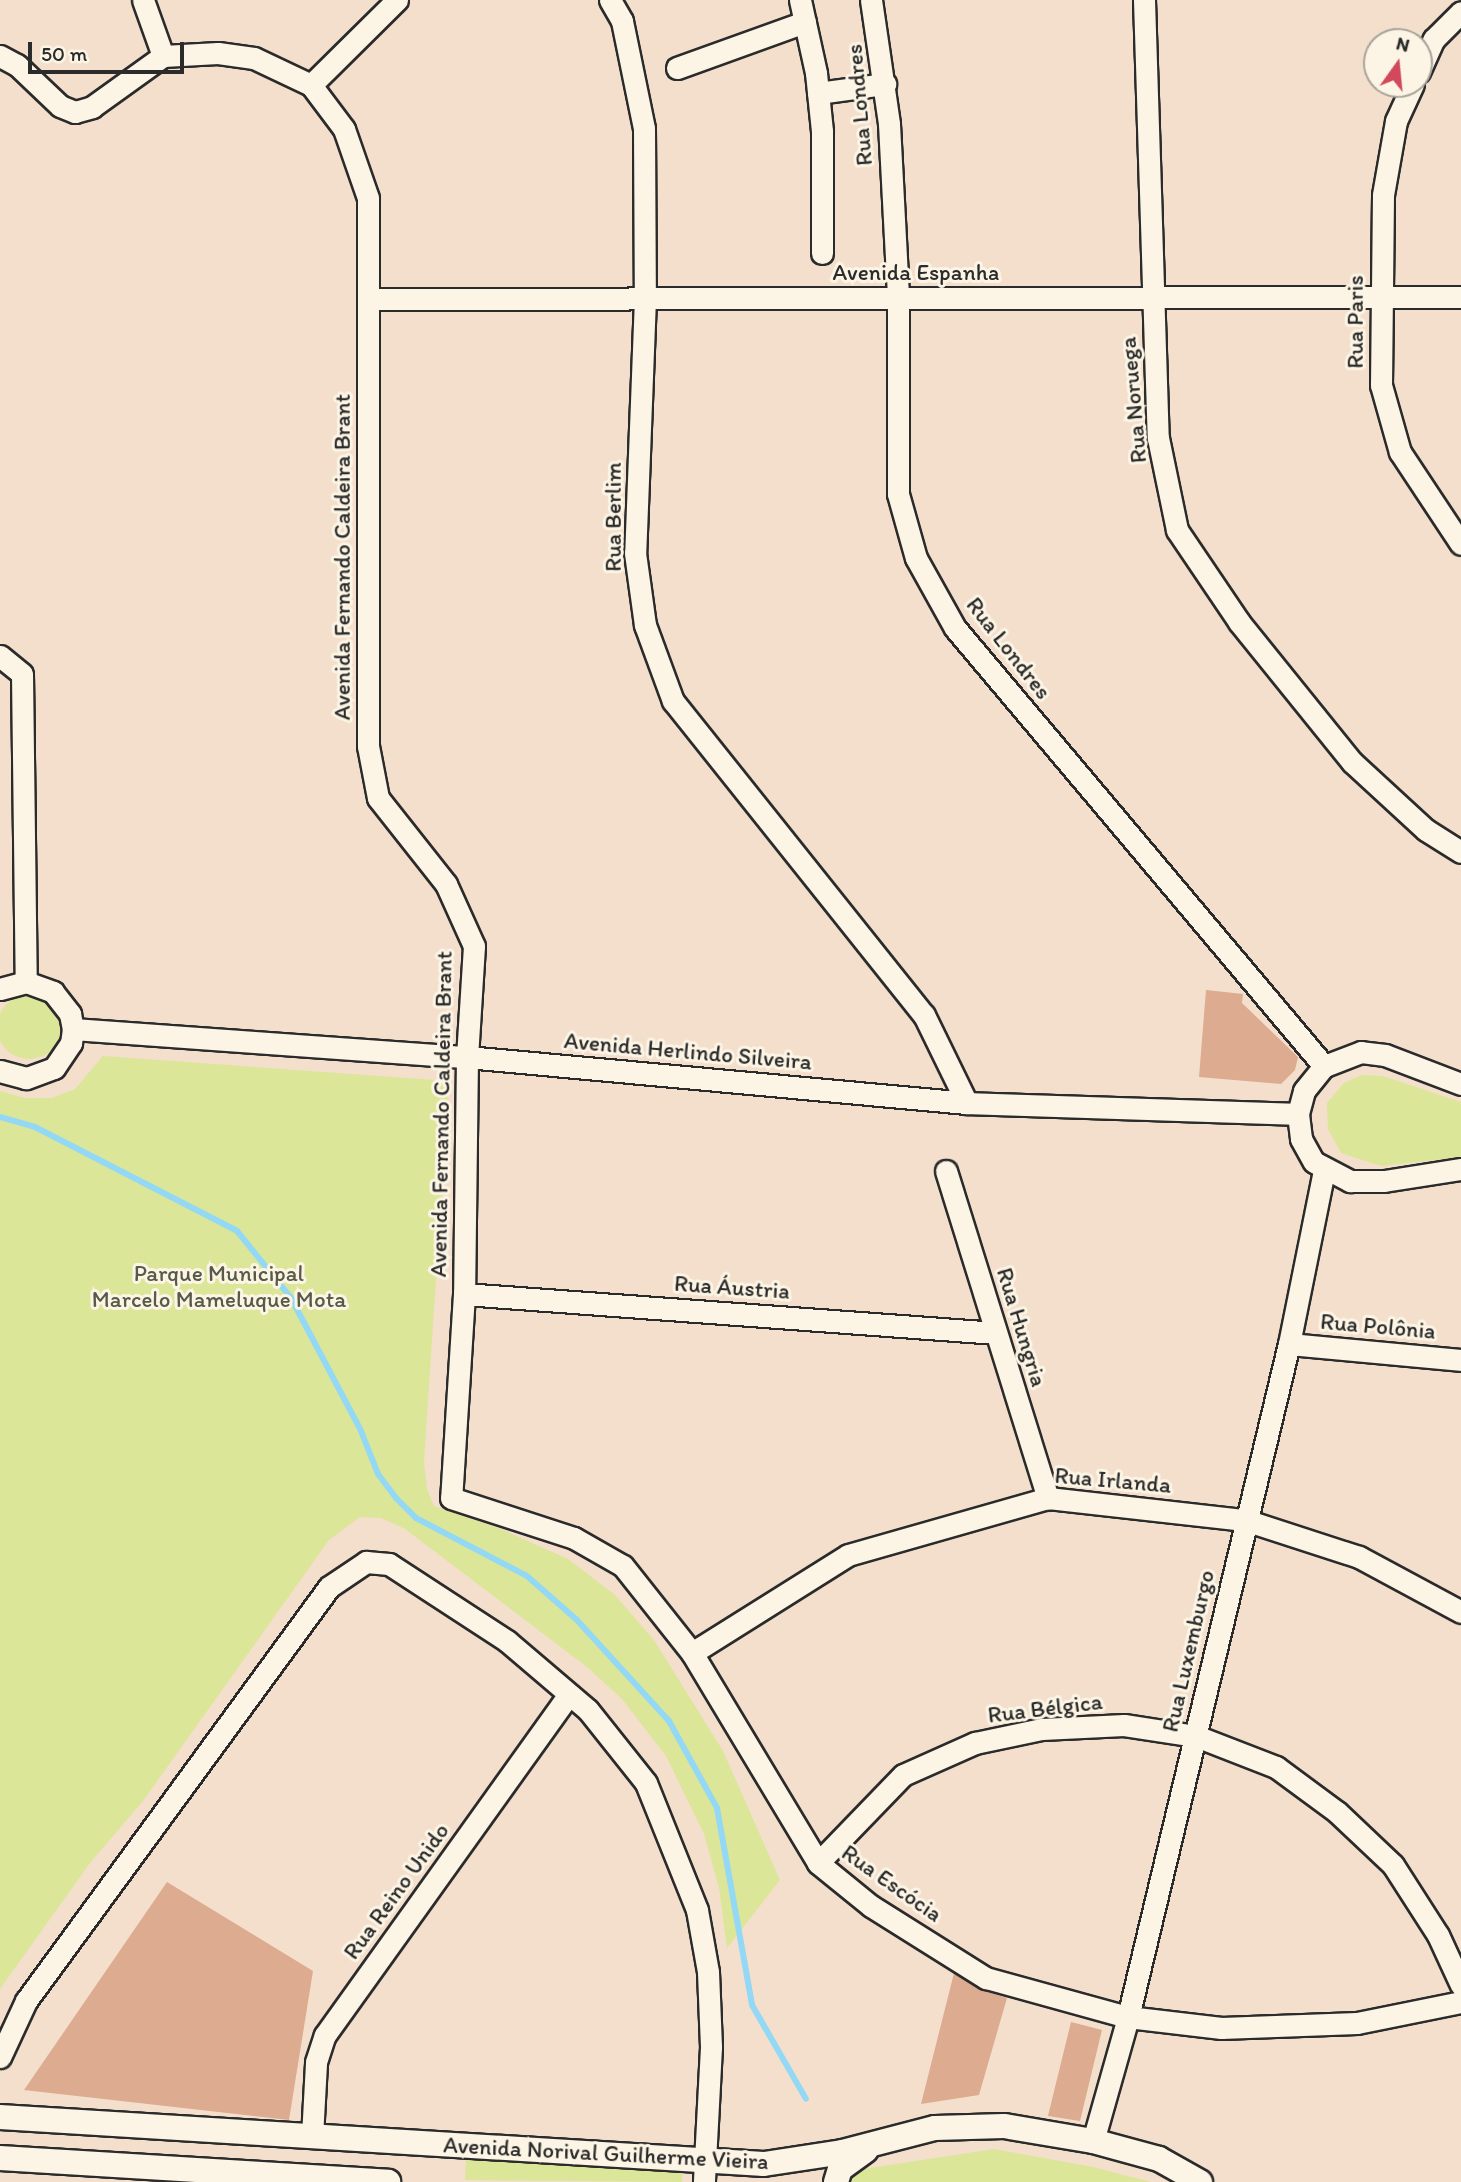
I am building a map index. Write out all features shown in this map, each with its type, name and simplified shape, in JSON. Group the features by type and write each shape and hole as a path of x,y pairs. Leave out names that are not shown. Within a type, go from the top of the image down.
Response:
{"street":[{"path":"143,0 163,56"},
{"path":"0,56 18,65 60,106 75,112 92,107 163,56 218,53 254,58 311,85 397,0"},
{"name":"Rua Berlim","path":"610,0 622,21 644,128 645,298 635,553 645,625 673,701 924,1015 967,1103"},
{"path":"800,0 818,93 822,253"},
{"name":"Rua Londres","path":"871,0 885,84 898,298 898,494 916,558 955,628 1324,1066"},
{"name":"Rua Noruega","path":"1145,2 1151,298 1158,438 1177,530 1239,622 1352,762 1426,830 1461,852"},
{"path":"1433,41 1461,12"},
{"path":"677,68 805,22"},
{"path":"818,93 885,84"},
{"name":"Avenida Fernando Caldeira Brant","path":"311,85 344,129 368,198 371,299 368,746 378,798 446,884 474,946 467,1057 464,1294 451,1498"},
{"name":"Rua Paris","path":"1407,98 1396,121 1383,195 1381,385 1400,452 1461,544"},
{"name":"Avenida Espanha","path":"371,299 1461,297"},
{"path":"0,656 22,674 9,982 53,992 67,1008 73,1029 68,1050 54,1068 26,1078 0,1071"},
{"name":"Avenida Herlindo Silveira","path":"73,1029 467,1057 967,1103 1298,1114"},
{"path":"1461,1084 1385,1055 1361,1052 1324,1066 1304,1091 1298,1114 1301,1139 1324,1171 1367,1183 1461,1169"},
{"name":"Rua Hungria","path":"946,1171 1048,1498"},
{"name":"Rua Luxemburgo","path":"1093,2141 1128,2017 1196,1736 1245,1520 1289,1345 1324,1171"},
{"name":"Rua Áustria","path":"464,1294 996,1333"},
{"name":"Rua Polônia","path":"1289,1345 1461,1360"},
{"name":"Rua Escócia","path":"451,1498 574,1538 623,1566 692,1653 818,1863 871,1906 986,1978 1128,2017 1221,2028 1357,2023 1461,2002"},
{"name":"Rua Irlanda","path":"692,1653 848,1556 1048,1498 1245,1520 1359,1557 1461,1612"},
{"path":"0,2057 26,2001 329,1587 366,1562 389,1564 507,1640 588,1710 646,1783 697,1910 708,1972 711,2047 705,2171"},
{"name":"Rua Reino Unido","path":"312,2137 316,2062 325,2035 569,1694"},
{"name":"Rua Bélgica","path":"818,1863 903,1775 975,1743 1042,1729 1124,1725 1196,1736 1276,1767 1337,1812 1392,1865 1438,1935 1461,1985"},
{"name":"Avenida Norival Guilherme Vieira","path":"0,2117 312,2137 705,2171 764,2164 875,2144 935,2129 1004,2126 1093,2141 1159,2159 1200,2182"},
{"path":"836,2182 840,2169 875,2144"},
{"path":"0,2158 388,2182"}],"green space":[{"path":"23,995 35,995 52,1004 59,1015 59,1039 52,1050 35,1059 23,1059 11,1054 2,1045 -3,1033 -3,1021 2,1009 11,1000"},
{"name":"Parque Municipal Marcelo Mameluque Mota","path":"103,1056 449,1081 424,1462 427,1489 434,1506 501,1529 568,1559 615,1595 654,1640 723,1751 780,1880 727,1948 719,1888 704,1834 666,1756 622,1699 587,1667 405,1529 381,1518 360,1517 329,1540 143,1801 90,1863 0,1989 0,1091 25,1098 52,1098 75,1089"},
{"path":"1362,1075 1383,1076 1461,1102 1461,1157 1381,1166 1341,1153 1328,1129 1327,1103 1344,1083"},
{"path":"994,2149 1093,2167 1151,2182 849,2182 857,2170"},
{"path":"466,2156 683,2171 682,2182 465,2180"}],"building":[{"path":"1206,990 1243,994 1242,1003 1298,1057 1295,1070 1281,1084 1199,1077"},
{"path":"167,1882 313,1971 289,2120 24,2090"},
{"path":"954,1973 979,1989 1007,1998 979,2095 921,2104"},
{"path":"1071,2022 1102,2030 1080,2121 1048,2116"}],"waterway":[{"path":"0,1117 35,1127 237,1231 291,1298 361,1431 378,1474 396,1498 416,1518 527,1576 576,1619 669,1721 717,1808 752,2005 806,2099"}]}
